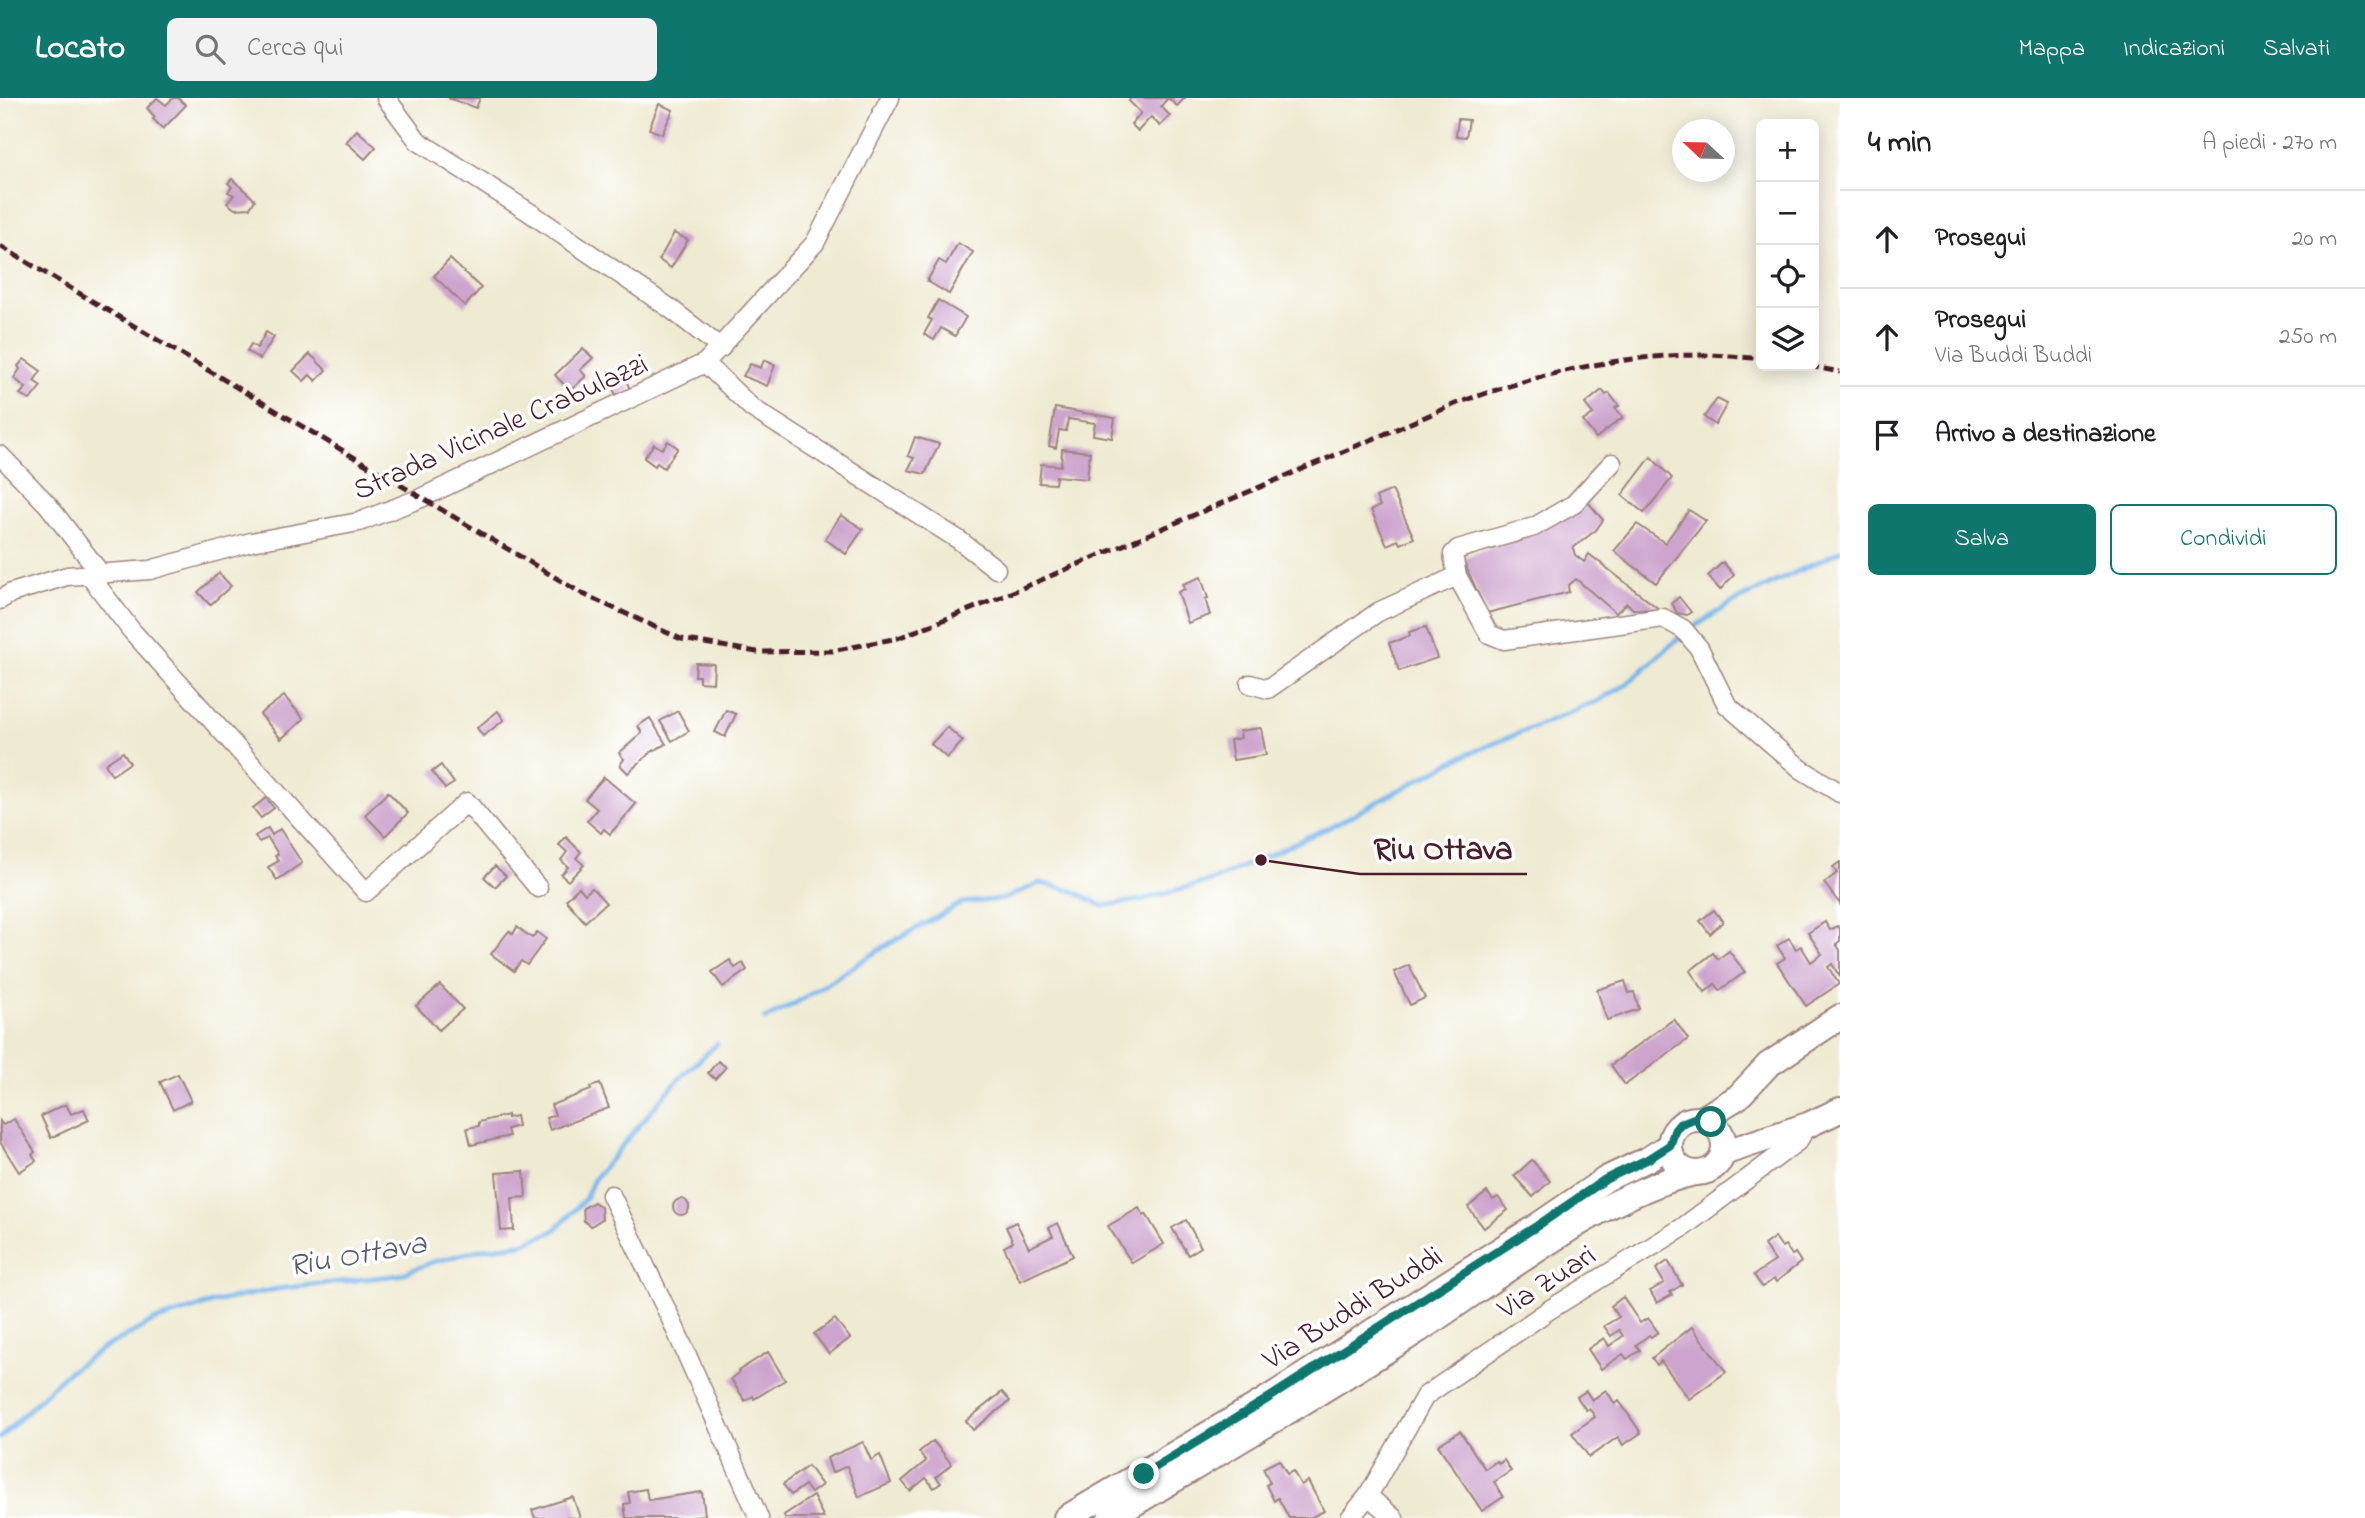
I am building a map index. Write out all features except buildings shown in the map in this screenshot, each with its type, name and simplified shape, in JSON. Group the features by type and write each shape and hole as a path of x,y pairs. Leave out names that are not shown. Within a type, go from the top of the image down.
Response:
{"main road":[{"path":"1702,1119 1738,1097 1768,1065 1840,1017"},
{"path":"1723,1153 1722,1135 1711,1122 1702,1119 1695,1118 1680,1124 1670,1145 1671,1153 1679,1166 1694,1172 1712,1168 1723,1153 1808,1125 1840,1111"},
{"name":"Via Buddi Buddi","path":"1066,1518 1264,1401 1606,1179 1670,1145"},
{"name":"Via Buddi Buddi","path":"1110,1518 1412,1334 1548,1243 1652,1187 1694,1172"}],"street":[{"path":"386,98 418,141 671,309 721,348"},
{"name":"Strada Vicinale Crabulazzi","path":"0,600 11,593 67,576 150,570 251,542 359,522 421,498 705,363 815,243 890,98"},
{"path":"705,363 752,408 959,540 996,569"},
{"path":"0,455 48,505 131,630 366,892 467,802 538,888"},
{"path":"1612,463 1574,504 1534,527 1458,548 1454,554 1457,576 1489,634 1504,640 1663,618 1683,629 1699,648 1727,705 1801,769 1840,793"},
{"path":"1250,684 1268,689 1378,612 1457,576"},
{"name":"Via Zuari","path":"1350,1518 1368,1496 1425,1396 1549,1310 1682,1228 1798,1141 1808,1125"},
{"path":"611,1195 670,1317 759,1518"},
{"path":"1368,1496 1394,1518"}],"waterway":[{"name":"Riu Ottava","path":"1694,627 1732,603 1840,551"},
{"name":"Riu Ottava","path":"765,1019 962,903 1003,899 1040,883 1073,891 1103,906 1141,900 1214,880 1338,823 1461,757 1600,700 1627,684 1681,636"},
{"name":"Riu Ottava","path":"0,1438 64,1375 102,1349 154,1321 215,1302 277,1289 399,1275 433,1262 483,1249 522,1244 554,1231 585,1199 594,1179 663,1097 717,1044"}],"railway":[{"path":"0,246 583,594 681,639 757,652 832,651 898,638 994,600 1460,402 1535,379 1608,362 1645,358 1683,355 1756,359"},
{"path":"1819,368 1840,372"}],"place":[{"name":"Riu Ottava","path":"1261,860"}],"route":[{"path":"1144,1474 1264,1401 1606,1179 1670,1145 1671,1137 1680,1124 1695,1118 1711,1122"}]}
